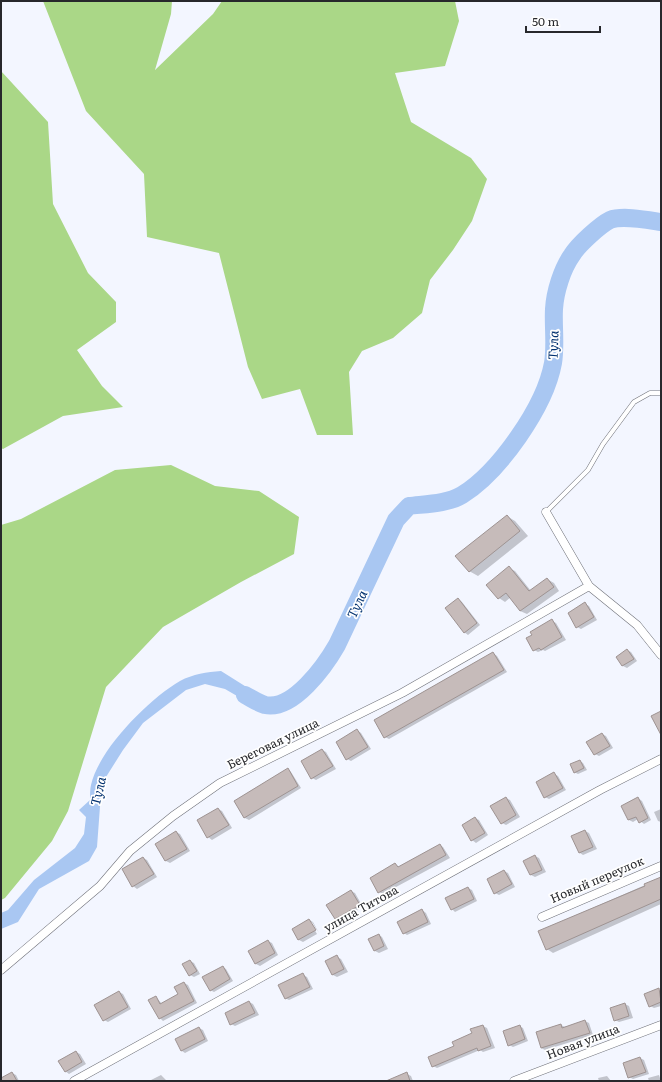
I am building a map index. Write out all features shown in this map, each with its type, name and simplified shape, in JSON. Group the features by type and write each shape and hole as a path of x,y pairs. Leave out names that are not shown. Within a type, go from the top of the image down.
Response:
{"street":[{"path":"546,512 589,586 636,625 661,655"},
{"name":"Береговая улица","path":"1,970 100,886 130,851 173,816 220,783 402,694 589,586"},
{"name":"улица Титова","path":"74,1081 600,790 661,759"},
{"name":"Новый переулок","path":"542,917 661,866"},
{"name":"Новая улица","path":"514,1081 661,1025"}],"lane":[{"path":"546,512 588,470 603,444 634,402 650,392 661,393"}],"green space":[{"path":"43,1 172,1 171,14 155,70 213,14 222,1 455,1 459,21 445,66 395,73 411,122 471,158 487,179 472,221 453,250 430,280 422,313 393,338 362,351 349,372 353,435 317,435 300,389 262,399 248,367 219,253 147,237 144,174 86,111"},
{"path":"1,71 48,122 53,204 88,273 116,302 116,322 77,350 102,386 123,407 63,416 3,449 1,448"},
{"path":"171,465 215,486 259,491 299,517 294,554 241,582 163,627 106,687 68,811 52,841 5,898 1,900 1,525 21,519 115,470"}],"water":[{"path":"221,671 267,700 268,710 261,710 225,689 205,684 186,690 143,723 123,750 106,777 101,793 97,847 89,861 39,889 18,922 1,929 1,913 8,910 34,880 75,848 84,834 86,817 79,810 90,800 91,785 104,756 127,726 154,700 180,681 200,674"}],"building":[{"path":"507,515 520,531 469,572 455,556"},
{"path":"509,566 529,591 547,578 554,587 520,611 506,593 498,599 486,585"},
{"path":"458,598 477,623 464,633 445,608"},
{"path":"585,602 594,617 576,628 568,613"},
{"path":"552,619 562,637 541,650 539,648 533,651 526,638 532,635 530,632"},
{"path":"627,649 634,659 622,666 616,657"},
{"path":"493,652 504,670 384,738 374,720"},
{"path":"661,711 661,735 651,716"},
{"path":"357,729 368,747 346,760 336,742"},
{"path":"602,733 610,746 594,755 586,742"},
{"path":"322,749 333,766 311,779 301,761"},
{"path":"580,760 584,768 574,773 570,764"},
{"path":"288,768 298,786 244,818 234,801"},
{"path":"554,772 563,788 544,798 536,782"},
{"path":"506,797 516,815 501,824 490,806"},
{"path":"638,797 648,818 639,823 636,817 628,820 621,806"},
{"path":"218,808 229,825 207,838 197,820"},
{"path":"475,817 485,833 471,841 462,825"},
{"path":"585,830 593,847 579,853 571,836"},
{"path":"176,831 187,849 165,861 155,844"},
{"path":"440,844 446,855 378,893 370,878 395,863 398,867"},
{"path":"535,855 542,870 530,875 523,861"},
{"path":"143,857 154,874 132,887 122,869"},
{"path":"504,870 512,884 494,894 487,879"},
{"path":"661,877 661,899 546,950 538,931 645,886 644,884"},
{"path":"468,887 474,899 451,910 445,898"},
{"path":"351,890 360,905 335,919 326,905"},
{"path":"422,909 428,922 403,934 397,922"},
{"path":"309,919 316,930 298,940 292,929"},
{"path":"379,934 384,946 374,951 368,939"},
{"path":"268,940 275,953 255,964 248,951"},
{"path":"337,955 344,969 332,975 325,961"},
{"path":"190,960 197,971 189,976 182,964"},
{"path":"223,966 230,979 210,991 202,977"},
{"path":"303,973 310,987 285,999 278,985"},
{"path":"184,982 194,1001 159,1019 148,1000 156,996 160,1004 178,994 174,987"},
{"path":"659,988 661,1002 649,1007 644,994"},
{"path":"119,991 128,1007 103,1021 94,1005"},
{"path":"249,1001 255,1013 230,1025 225,1013"},
{"path":"625,1003 629,1016 614,1021 610,1008"},
{"path":"585,1020 590,1033 541,1048 536,1032 561,1024 562,1028"},
{"path":"483,1025 491,1046 478,1051 477,1048 432,1067 428,1057 454,1046 452,1042 472,1033 470,1029"},
{"path":"520,1025 525,1039 508,1046 503,1031"},
{"path":"199,1027 205,1039 181,1051 175,1039"},
{"path":"76,1051 82,1062 65,1072 58,1061"},
{"path":"640,1057 646,1072 628,1078 623,1063"},
{"path":"12,1072 17,1081 1,1081 1,1078"},
{"path":"407,1072 410,1081 386,1081"}],"waterway":[{"name":"Тула","path":"245,695 265,705 276,705 297,694 307,685 325,664 337,645 396,520 409,506 443,502 462,495 476,485 505,455 518,437 541,399 548,380 554,356 554,309 556,295 565,267 579,246 595,231 610,220 628,218 661,222"}]}
